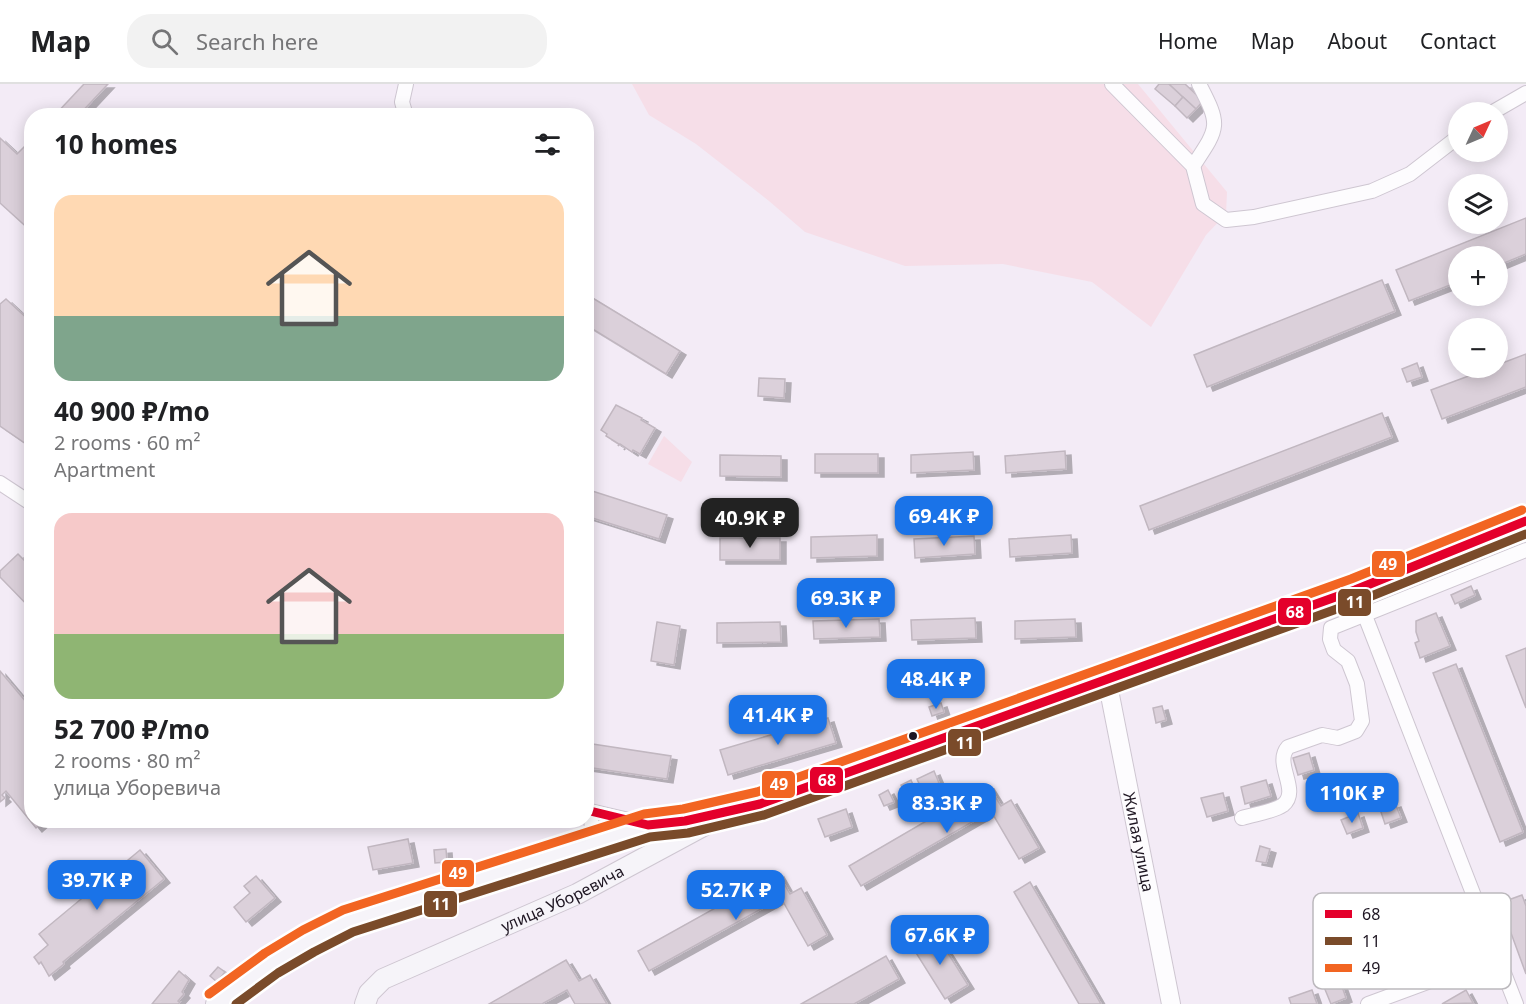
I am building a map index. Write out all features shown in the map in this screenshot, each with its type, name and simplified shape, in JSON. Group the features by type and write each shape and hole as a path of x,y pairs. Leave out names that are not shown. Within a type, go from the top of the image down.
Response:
{"main road":[{"path":"216,1004 271,963 348,921 648,825 737,811 760,804 1356,590 1526,521"},
{"name":"улица Уборевича","path":"365,1004 369,993 383,979 577,894 680,837 737,811"},
{"path":"245,982 242,997 245,1004"}],"street":[{"path":"404,108 402,102 406,84"},
{"path":"1112,84 1193,166 1203,204 1226,220 1254,217 1337,200 1372,190 1410,174 1448,145"},
{"path":"1193,166 1213,137 1215,125 1212,110 1199,84"},
{"path":"1508,103 1526,93"},
{"path":"0,483 24,499"},
{"path":"1242,818 1278,807 1287,800 1290,792 1282,760 1288,747 1323,735 1338,738 1356,731 1362,722 1357,684 1348,661 1334,650 1330,639 1331,628 1526,550"},
{"path":"1356,590 1473,893"},
{"name":"Жилая улица","path":"1107,680 1171,1004"},
{"path":"594,812 648,825"},
{"path":"592,828 595,841"},
{"path":"1368,1004 1409,989"},
{"path":"1510,989 1516,1004"}],"shaded area":[{"path":"632,84 1138,84 1227,192 1226,214 1206,235 1151,327 1092,282 1003,264 905,266 805,232 696,144 649,115"},
{"path":"664,436 692,462 681,482 648,464"}],"building":[{"path":"84,84 108,84 86,108 62,108"},
{"path":"1159,84 1169,84 1183,97 1175,106 1155,89"},
{"path":"1169,84 1185,84 1203,101 1196,109"},
{"path":"1183,97 1196,109 1187,118 1175,106"},
{"path":"0,138 17,154 24,147 24,225 0,203"},
{"path":"1526,218 1526,254 1508,261 1508,246 1456,246 1486,234 1508,234 1508,225"},
{"path":"1448,249 1448,286 1409,301 1396,270"},
{"path":"1382,280 1395,311 1207,387 1194,355"},
{"path":"6,299 24,316 24,442 0,426 0,304"},
{"path":"594,299 680,351 666,374 594,330"},
{"path":"1526,354 1526,387 1442,419 1431,390 1463,378 1508,378 1508,361"},
{"path":"1417,363 1422,377 1407,382 1402,369"},
{"path":"759,378 785,379 784,398 758,396"},
{"path":"616,405 642,418 641,420 655,428 640,454 620,444 618,446 619,444 601,430"},
{"path":"1382,413 1392,437 1149,530 1140,506"},
{"path":"1065,451 1066,469 1006,473 1005,456"},
{"path":"973,452 974,470 911,473 911,455"},
{"path":"815,454 878,454 878,473 815,473"},
{"path":"720,455 781,456 781,477 720,476"},
{"path":"594,492 667,515 659,539 594,519"},
{"path":"877,535 877,556 811,558 811,537"},
{"path":"1071,535 1072,553 1010,557 1009,539"},
{"path":"974,536 975,554 915,558 914,539"},
{"path":"720,538 780,538 780,560 720,560"},
{"path":"18,554 24,560 24,602 0,577 0,571"},
{"path":"1471,586 1475,595 1455,604 1451,595"},
{"path":"1436,613 1450,646 1420,658 1415,643 1419,641 1416,621"},
{"path":"975,618 976,638 912,640 911,620"},
{"path":"879,619 880,637 814,639 813,621"},
{"path":"1075,619 1076,637 1015,639 1015,621"},
{"path":"657,622 680,626 674,665 651,661"},
{"path":"780,622 781,642 717,643 717,623"},
{"path":"1526,648 1526,708 1506,656"},
{"path":"1456,664 1523,832 1500,842 1433,673"},
{"path":"0,671 24,700 24,813 6,791 2,795 5,798 0,802"},
{"path":"941,703 944,712 932,716 929,707"},
{"path":"1162,706 1166,720 1156,723 1153,708"},
{"path":"828,718 836,743 728,775 720,750"},
{"path":"594,744 671,756 667,779 594,768"},
{"path":"1309,753 1314,770 1298,775 1293,758"},
{"path":"934,771 939,783 922,790 917,779"},
{"path":"911,780 916,792 906,796 901,785"},
{"path":"1266,780 1271,796 1245,804 1241,787"},
{"path":"988,785 1001,806 1011,800 1039,848 1019,859 991,811 861,886 849,866"},
{"path":"888,790 894,802 884,806 879,795"},
{"path":"1223,793 1228,811 1207,817 1201,798"},
{"path":"1395,803 1401,818 1385,824 1380,809"},
{"path":"846,809 852,827 825,837 818,819"},
{"path":"1358,813 1363,828 1347,834 1341,820"},
{"path":"408,839 413,863 373,870 368,847"},
{"path":"1260,846 1270,849 1266,863 1256,861"},
{"path":"446,849 447,862 435,863 434,850"},
{"path":"140,850 164,879 49,976 41,962 39,964 34,957 48,945 39,934"},
{"path":"778,873 790,894 801,888 827,935 808,946 781,898 649,971 638,951"},
{"path":"256,876 275,898 246,922 234,907 250,893 244,886"},
{"path":"1030,882 1101,1004 1079,1004 1014,892"},
{"path":"1522,895 1526,906 1526,974 1511,933 1511,899"},
{"path":"936,934 968,985 945,999 913,948"},
{"path":"886,956 899,979 854,1004 801,1004"},
{"path":"566,960 579,981 590,975 607,1004 575,1004 567,990 542,1004 489,1004"},
{"path":"218,967 225,972 217,982 210,976"},
{"path":"179,971 189,980 182,992 184,994 178,1001 180,1002 178,1004 152,1004"},
{"path":"1325,989 1343,989 1346,998 1331,1004"},
{"path":"1312,990 1317,1004 1291,1004 1289,998"},
{"path":"1466,990 1473,1003 1442,1004"}],"transit line":[{"name":"49","path":"209,994 265,953 343,910 644,814 683,809 757,792 1351,579 1522,510"},
{"name":"68","path":"594,812 648,825 685,821 760,804 1355,590 1526,521"},
{"name":"11","path":"236,1004 278,973 353,932 650,837 688,833 764,815 1359,601 1526,534"}]}
